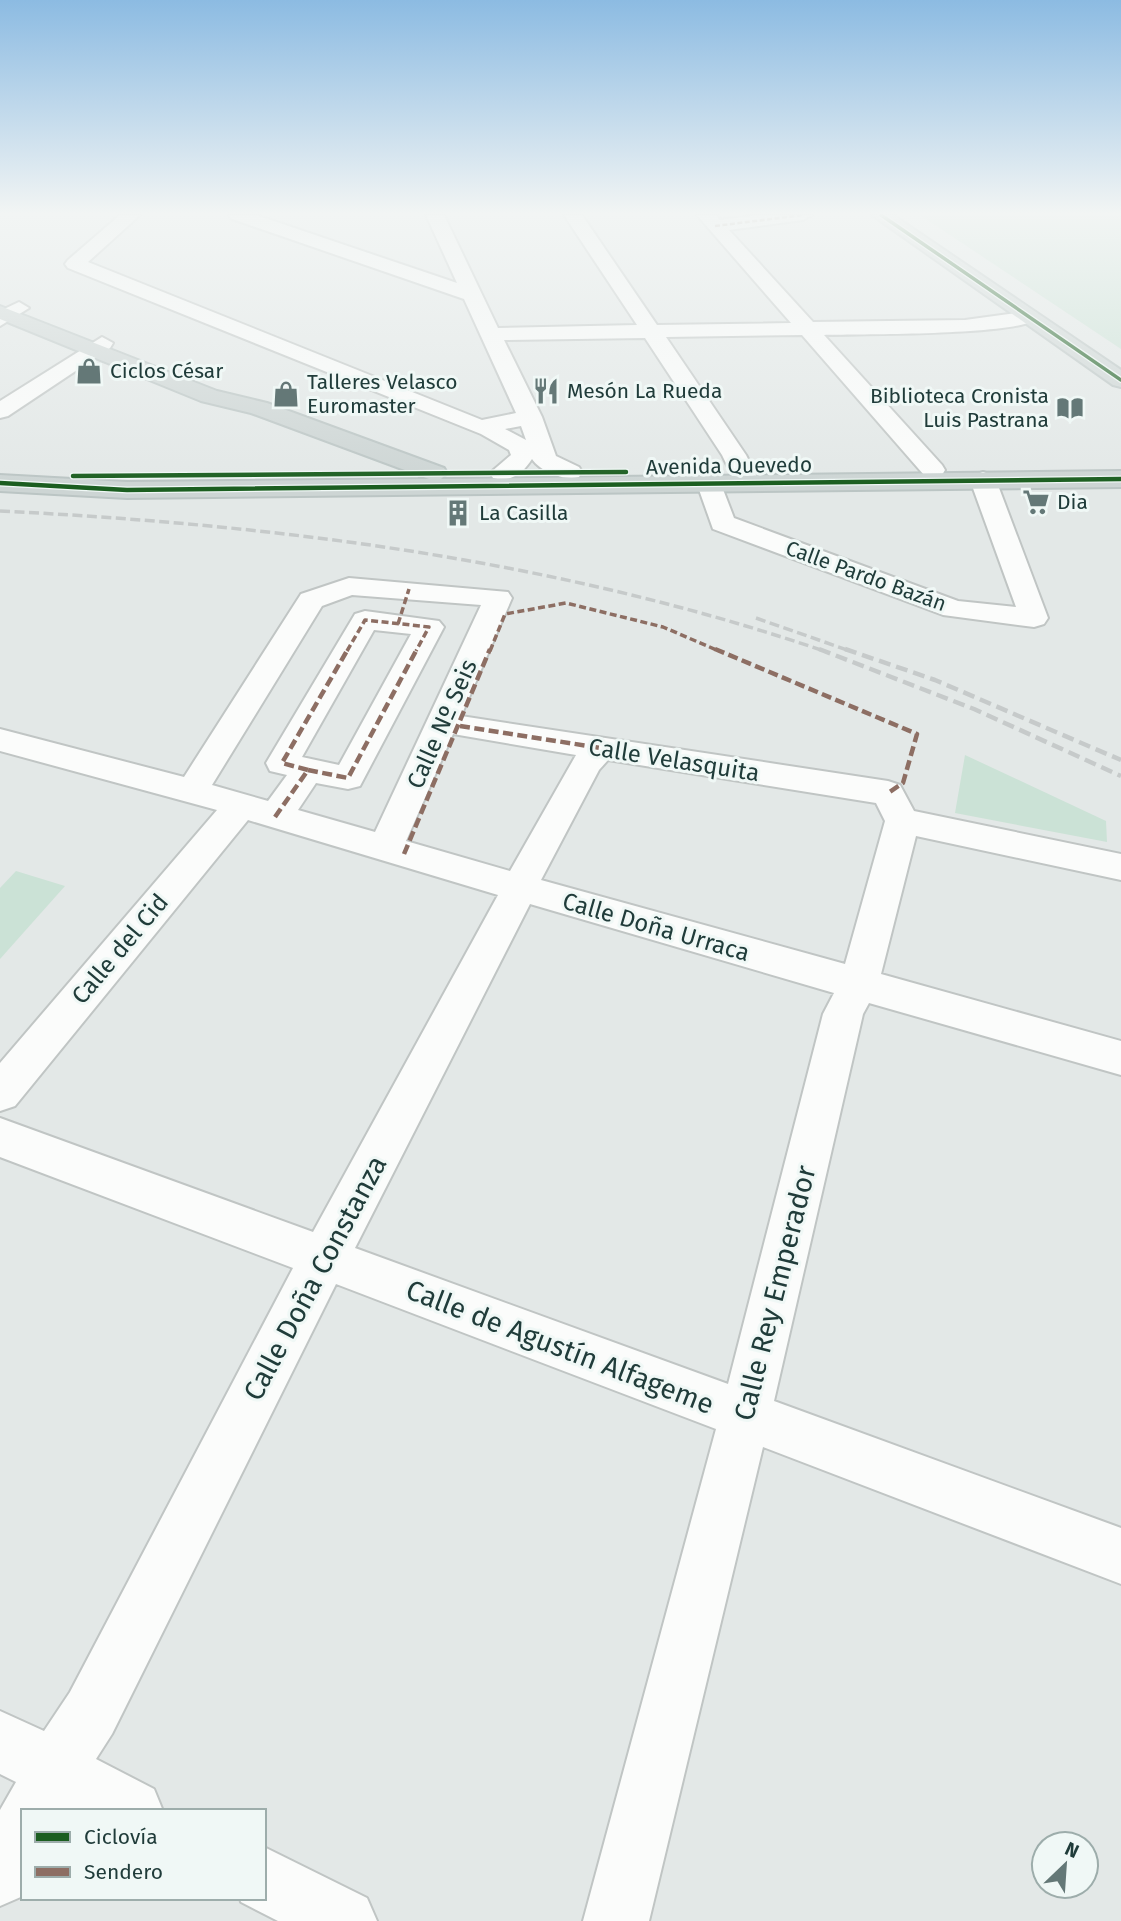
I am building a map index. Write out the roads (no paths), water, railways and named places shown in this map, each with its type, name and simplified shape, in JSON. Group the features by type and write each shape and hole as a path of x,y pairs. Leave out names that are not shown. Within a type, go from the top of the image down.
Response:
{"main road":[{"path":"1012,305 1121,380"},
{"path":"1030,305 1121,367"},
{"path":"5,311 97,346 209,396 259,408 328,433 414,478"},
{"path":"328,433 337,441 351,447 357,455 414,478"},
{"path":"338,474 355,466 357,455"},
{"name":"Avenida Quevedo","path":"515,471 710,484 744,478 933,470 1121,467"},
{"name":"Avenida Quevedo","path":"132,483 414,478 515,471 744,478 1121,478"},
{"path":"0,473 132,483"},
{"name":"Avenida Quevedo","path":"132,483 338,474 414,478"},
{"path":"0,483 132,483"}],"street":[{"path":"176,305 480,427 520,446 523,455 515,471"},
{"path":"478,305 530,417 515,471"},
{"path":"635,305 734,455 744,478"},
{"path":"785,305 933,470"},
{"path":"492,334 965,326 1030,317"},
{"path":"0,411 97,346"},
{"path":"480,427 530,417"},
{"name":"Calle Pardo Bazán","path":"710,484 722,523 953,609 1034,618 983,480"},
{"path":"192,791 311,600 349,586 409,589 398,624"},
{"name":"Calle Nº Seis","path":"385,849 498,598 409,589"},
{"path":"365,620 429,627 348,778 308,770 282,763 365,620"},
{"name":"Calle Velasquita","path":"460,726 601,748 895,807 1121,867"},
{"name":"Calle Doña Urraca","path":"0,740 192,791 519,888 1121,1058"},
{"name":"Calle Doña Constanza","path":"44,1790 91,1713 325,1258 496,937 519,888 586,764 601,748"},
{"name":"Calle del Cid","path":"0,1093 258,811 308,770"},
{"name":"Calle Rey Emperador","path":"616,1921 745,1417 843,1014 859,984 895,807"},
{"name":"Calle de Agustín Alfageme","path":"0,1137 1121,1556"},
{"path":"0,1741 44,1790 124,1809"},
{"path":"0,1874 21,1835"},
{"path":"266,1880 344,1921"}],"railway":[{"path":"0,511 210,526 417,552 520,570 622,593 723,619 824,651"},
{"path":"756,618 850,651"},
{"path":"819,649 974,709 1121,776"},
{"path":"845,649 935,680 1121,760"}],"place":[{"name":"Ciclos César","path":"89,371"},
{"name":"Mesón La Rueda","path":"546,391"},
{"name":"Talleres Velasco Euromaster","path":"286,394"},
{"name":"Biblioteca Cronista Luis Pastrana","path":"1070,408"},
{"name":"Dia","path":"1036,502"},
{"name":"La Casilla","path":"458,513"}]}
